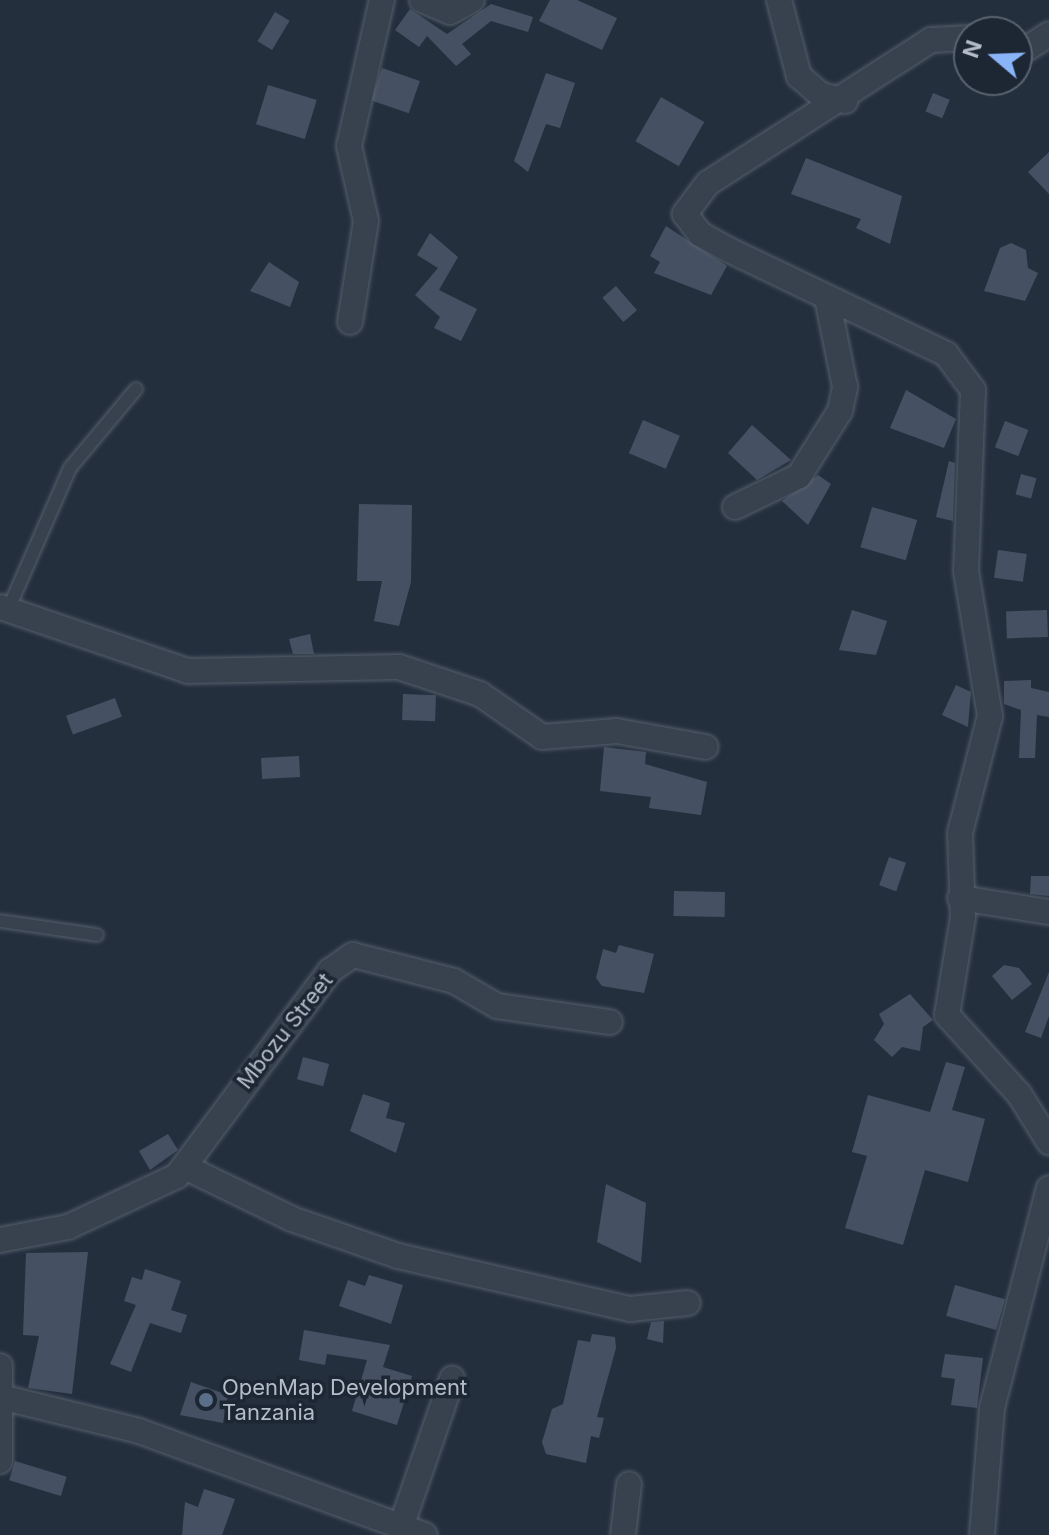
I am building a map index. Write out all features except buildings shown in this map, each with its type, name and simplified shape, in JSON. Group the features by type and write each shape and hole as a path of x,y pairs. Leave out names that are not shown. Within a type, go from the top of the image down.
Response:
{"street":[{"path":"350,322 366,221 349,146 382,0"},
{"path":"422,0 450,12 472,0"},
{"path":"779,0 799,76 821,95 845,101"},
{"path":"953,39 931,40 845,101 708,183 685,214 700,234 946,354 973,390 966,571 990,716 960,833 960,898 950,1024 1019,1094 1049,1142"},
{"path":"735,507 799,476 840,411 845,387 827,298"},
{"path":"4,609 188,671 399,667 480,694 542,737 617,731 706,747"},
{"path":"960,898 1049,912"},
{"name":"Mbozu Street","path":"0,1240 97,1216 187,1168 252,1070 330,971 353,955 454,981 511,1009 610,1022"},
{"path":"187,1168 292,1219 398,1256 630,1309 688,1303"},
{"path":"982,1535 992,1408 1049,1188"},
{"path":"0,1366 5,1398 0,1461"},
{"path":"401,1527 452,1379"},
{"path":"5,1398 139,1431 425,1535"},
{"path":"623,1535 629,1484"}],"lane":[{"path":"4,609 70,468 136,389"},
{"path":"0,921 97,935"}],"place":[{"name":"OpenMap Development Tanzania","path":"206,1400"}]}
